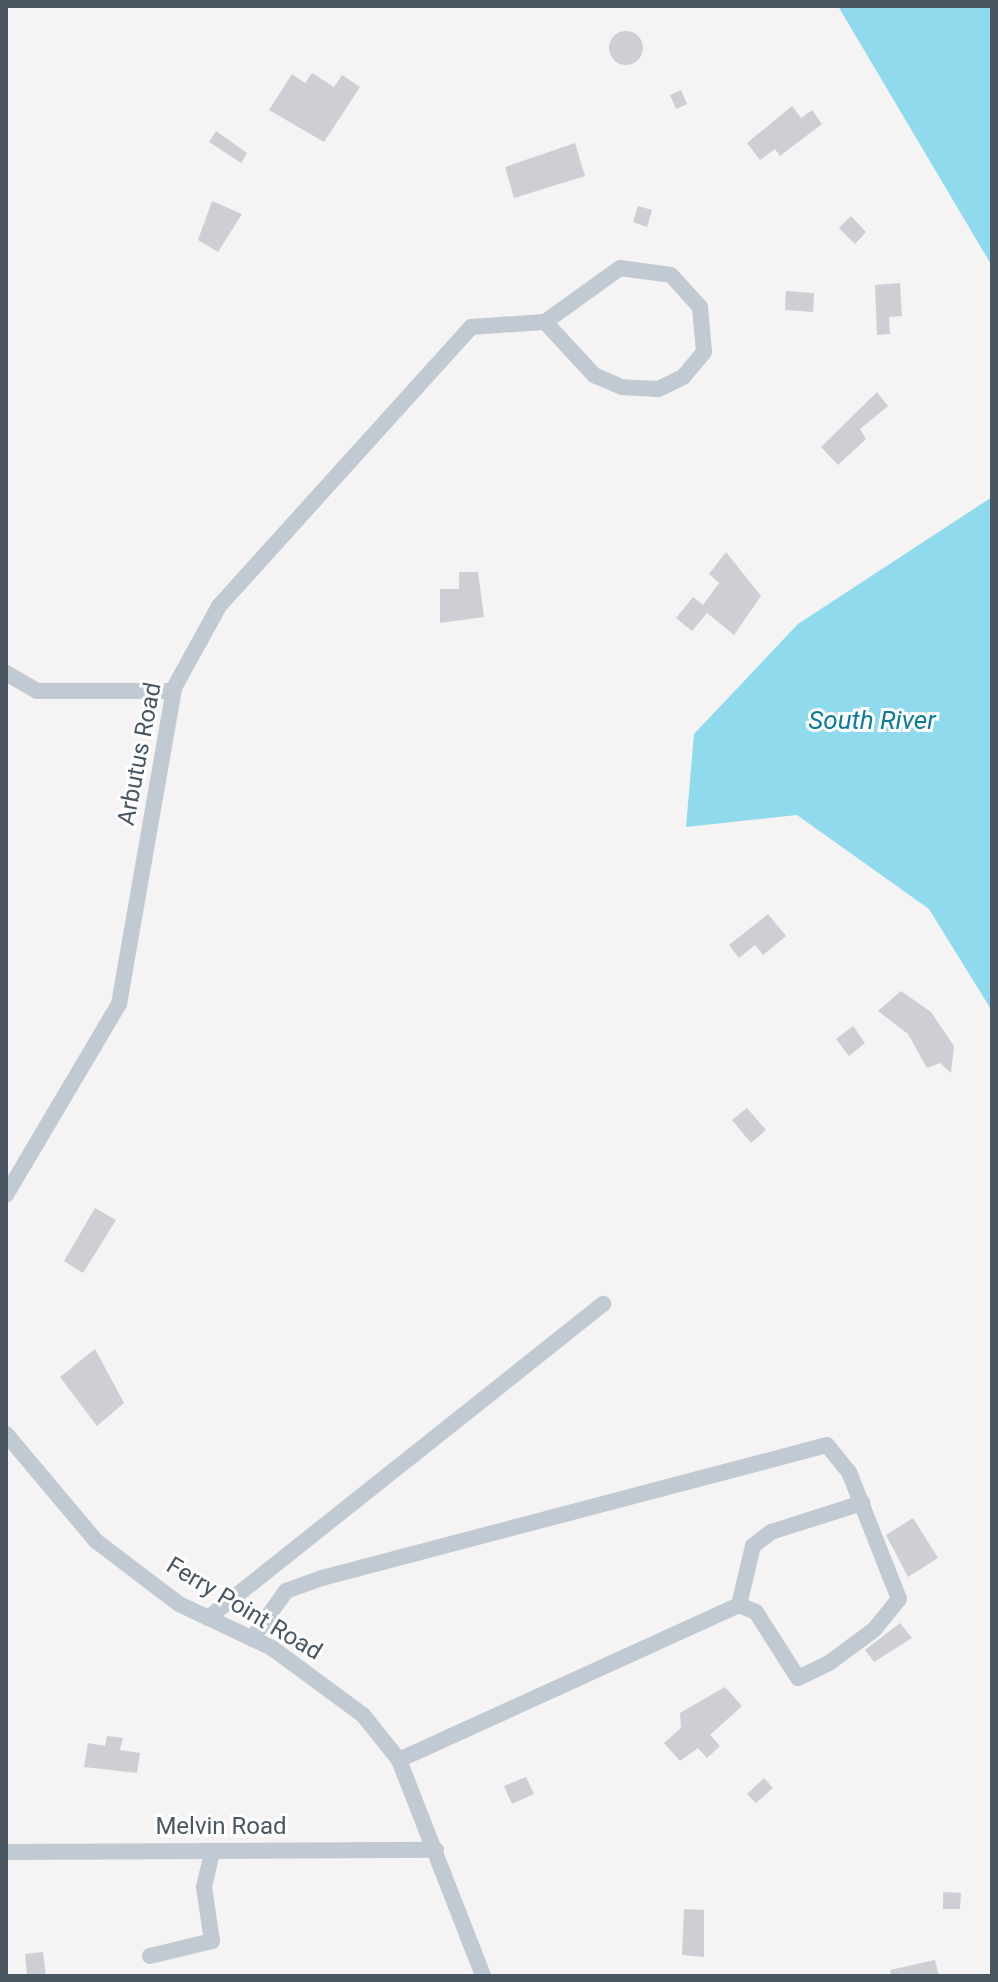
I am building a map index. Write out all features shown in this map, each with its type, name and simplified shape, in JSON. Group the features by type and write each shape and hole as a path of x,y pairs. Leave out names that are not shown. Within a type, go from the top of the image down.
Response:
{"street":[{"path":"620,268 671,275 700,307 704,352 683,377 658,389 622,387 594,375 545,322 620,268"},
{"name":"Arbutus Road","path":"6,1195 119,1004 173,691 219,606 471,327 545,322"},
{"path":"6,673 37,691 173,691"},
{"path":"208,1618 603,1304"},
{"name":"Ferry Point Road","path":"6,1434 96,1541 208,1618 252,1639 363,1715 399,1760 483,1976"},
{"path":"252,1639 286,1591 322,1578 827,1445 862,1503 899,1599 875,1629 798,1678 756,1612 739,1605 399,1760"},
{"path":"739,1605 753,1546 771,1532 862,1503"},
{"name":"Melvin Road","path":"6,1852 436,1850"},
{"path":"150,1956 212,1941 204,1887 212,1851"}],"water":[{"path":"838,6 992,6 992,266"},
{"name":"South River","path":"992,497 992,1011 929,909 797,815 686,827 694,734 798,624"}],"building":[{"path":"626,31 638,36 643,48 638,60 626,65 614,60 609,48 614,36"},
{"path":"312,73 334,87 342,75 360,87 324,142 269,110 292,74 305,83"},
{"path":"681,90 687,104 676,109 670,95"},
{"path":"792,106 801,118 812,110 822,124 780,156 775,149 760,160 747,143"},
{"path":"216,131 247,153 241,163 209,142"},
{"path":"575,143 585,176 514,198 505,167"},
{"path":"212,201 242,214 218,252 198,240"},
{"path":"638,206 652,210 647,227 633,222"},
{"path":"851,216 866,232 855,244 839,228"},
{"path":"900,283 902,316 889,317 890,334 877,335 875,285"},
{"path":"786,291 814,293 813,312 785,310"},
{"path":"877,392 888,406 860,429 866,439 838,465 821,447"},
{"path":"726,552 761,596 734,635 707,613 692,631 676,618 693,597 703,605 719,583 709,574"},
{"path":"459,572 478,572 484,617 440,623 440,589 459,589"},
{"path":"768,914 786,936 763,955 755,945 739,958 729,945"},
{"path":"901,991 931,1012 954,1046 951,1073 940,1063 927,1068 908,1034 878,1011"},
{"path":"853,1026 865,1043 849,1056 836,1039"},
{"path":"747,1108 766,1130 751,1143 732,1120"},
{"path":"95,1208 116,1220 83,1273 64,1261"},
{"path":"95,1349 124,1403 97,1426 60,1377"},
{"path":"913,1518 938,1558 908,1577 886,1535"},
{"path":"900,1623 912,1638 874,1662 865,1650"},
{"path":"725,1687 742,1706 710,1735 720,1746 707,1758 698,1748 680,1761 664,1743 681,1728 680,1713"},
{"path":"107,1736 123,1738 120,1750 140,1753 137,1773 84,1767 88,1743 105,1746"},
{"path":"526,1777 534,1794 512,1804 504,1786"},
{"path":"764,1778 773,1788 756,1803 747,1794"},
{"path":"943,1892 961,1893 960,1909 943,1909"},
{"path":"684,1909 704,1910 704,1957 682,1955"},
{"path":"43,1952 46,1976 27,1976 25,1954"},
{"path":"935,1960 939,1976 891,1976 890,1970"}]}
